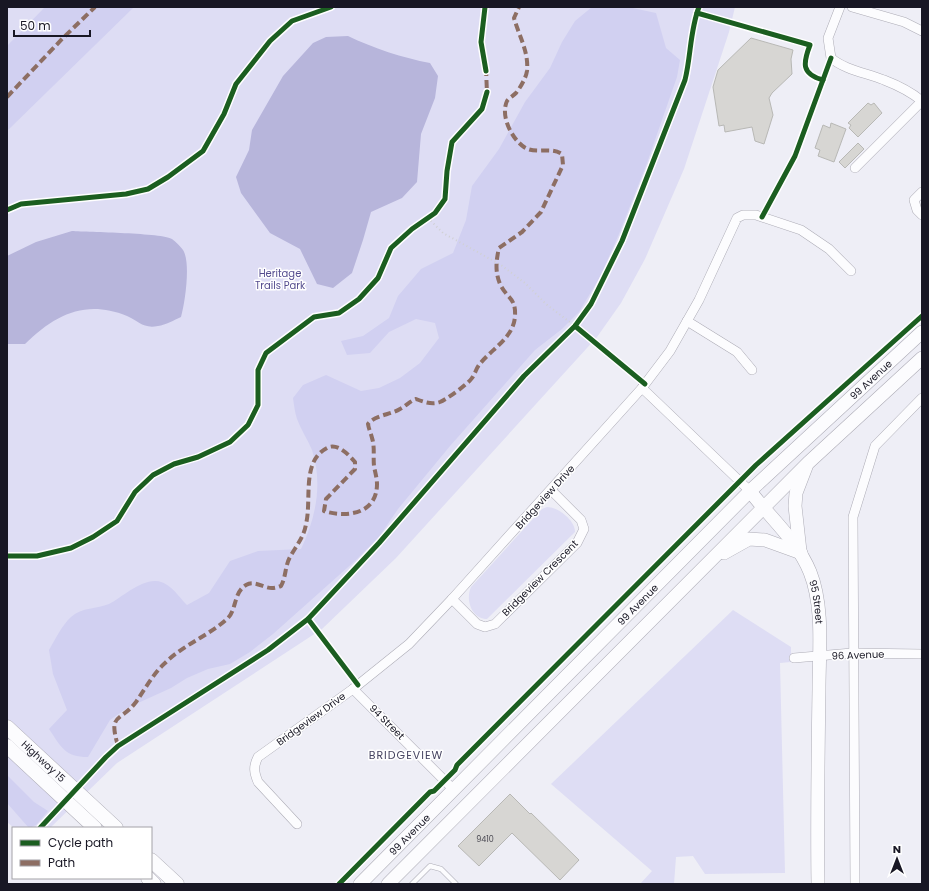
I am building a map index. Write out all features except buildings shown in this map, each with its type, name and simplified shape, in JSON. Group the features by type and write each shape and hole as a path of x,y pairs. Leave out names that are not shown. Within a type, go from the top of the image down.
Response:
{"main road":[{"name":"99 Avenue","path":"360,884 750,491 922,332"},
{"name":"99 Avenue","path":"388,884 808,463 922,358"},
{"path":"712,560 750,539 765,540 801,553 795,506 796,493 808,463"},
{"name":"95 Street","path":"750,491 763,508 785,531 801,553 813,582 818,611 819,656 818,884"},
{"name":"Highway 15","path":"7,727 115,827"},
{"name":"Highway 15","path":"7,746 94,827"},
{"path":"152,861 177,884"}],"street":[{"path":"840,7 828,38 829,54 831,58 841,65 885,80 913,94 922,101 855,168"},
{"path":"852,7 904,22 922,31"},
{"path":"922,192 914,200 917,210 922,215"},
{"name":"Bridgeview Drive","path":"297,824 258,782 254,773 254,765 258,757 353,689 409,644 452,599 642,388 670,352 699,300 737,218 743,215 756,215 801,230 829,249 850,271"},
{"path":"687,320 737,352 752,370"},
{"name":"95 Street","path":"642,388 750,491"},
{"path":"855,884 852,653 853,517 875,446 922,398"},
{"name":"Bridgeview Crescent","path":"452,599 477,624 485,627 495,624 577,543 584,529 580,520 551,490"},
{"name":"96 Avenue","path":"794,658 852,653 922,654"},
{"name":"94 Street","path":"353,689 454,790"}],"lane":[{"path":"412,884 430,866 441,869 456,884"}],"path":[{"path":"428,218 443,233 501,265 525,283 546,304 580,331"},
{"path":"569,332 579,320"}],"green space":[{"name":"Heritage Trails Park","path":"7,7 735,7 729,32 684,169 645,259 621,303 597,337 396,558 322,629 117,763 51,827 13,827 7,822"},
{"path":"547,507 556,509 565,515 572,523 575,532 487,619 477,616 469,603 469,592 471,587 542,509"},
{"path":"733,610 791,647 791,662 780,663 785,873 705,874 693,856 676,857 674,884 640,884 652,871 551,784"}],"shaded area":[{"path":"45,7 134,7 7,131 7,46"},
{"path":"592,7 628,7 656,13 666,48 680,60 677,77 647,163 619,234 600,277 579,312 562,329 535,350 450,446 398,509 379,537 356,560 273,634 250,652 230,664 208,669 127,708 110,720 88,757 80,757 64,750 49,729 67,710 53,674 49,650 62,628 71,617 80,611 109,604 137,586 150,581 161,582 170,587 187,605 209,593 230,561 258,551 301,549 311,525 314,513 317,475 312,450 297,419 293,398 303,385 326,375 361,391 379,388 400,378 420,363 439,338 435,323 416,319 389,332 370,353 347,355 341,341 363,336 389,318 398,296 421,269 453,253 466,220 472,186 499,149 525,102 550,68 562,42 575,21"},
{"path":"348,36 388,52 430,63 438,76 435,98 421,134 417,182 402,198 371,212 352,273 333,288 317,284 300,249 270,233 241,193 236,177 249,150 252,130 283,76 313,43 326,37"},
{"path":"72,231 155,235 174,240 183,250 187,264 186,293 181,317 164,325 153,327 141,324 127,316 112,311 98,309 84,310 59,318 36,334 25,344 7,344 7,256 36,242"},
{"path":"7,775 34,802 48,811 36,825 28,827 7,803"}],"marked path":[{"path":"7,97 63,38 95,7"},
{"path":"118,746 114,728 117,719 130,709 165,663 227,619 232,611 239,592 246,585 253,583 269,588 281,586 288,560 302,537 305,529 308,514 309,482 311,471 319,454 327,448 335,447 342,450 355,462 355,469 326,499 324,511 342,514 351,513 366,508 372,502 376,494 377,484 372,436 368,424 379,417 402,408 416,399 434,403 440,402 447,398 470,381 479,365 511,331 514,324 515,310 513,301 498,280 496,266 499,248 522,232 541,212 563,165 562,154 553,151 533,150 524,147 515,139 506,120 505,107 507,101 516,93 524,80 527,71 527,57 514,18 519,7"},
{"path":"486,68 487,94"}],"cycle path":[{"path":"7,210 21,204 126,194 148,189 168,177 203,151 224,114 236,84 270,41 292,21 331,7"},
{"path":"485,7 481,42 486,71"},
{"path":"41,827 118,746 268,650 308,619 379,543 524,376 575,326 591,304 622,241 685,80 692,34 699,7"},
{"path":"697,13 810,45 805,62 807,71 816,78 823,80"},
{"path":"762,217 795,156 831,58"},
{"path":"7,556 37,556 71,548 93,537 117,521 135,492 153,475 174,464 198,457 230,442 248,425 258,405 258,370 266,353 314,317 339,313 359,299 378,278 391,248 412,229 435,213 445,199 447,171 452,142 482,109 487,92"},
{"path":"339,884 430,792 434,791 455,770 457,765 756,465 922,316"},
{"path":"575,326 645,384"},
{"path":"308,619 358,685"}],"district":[{"name":"BRIDGEVIEW","path":"406,755"}]}
